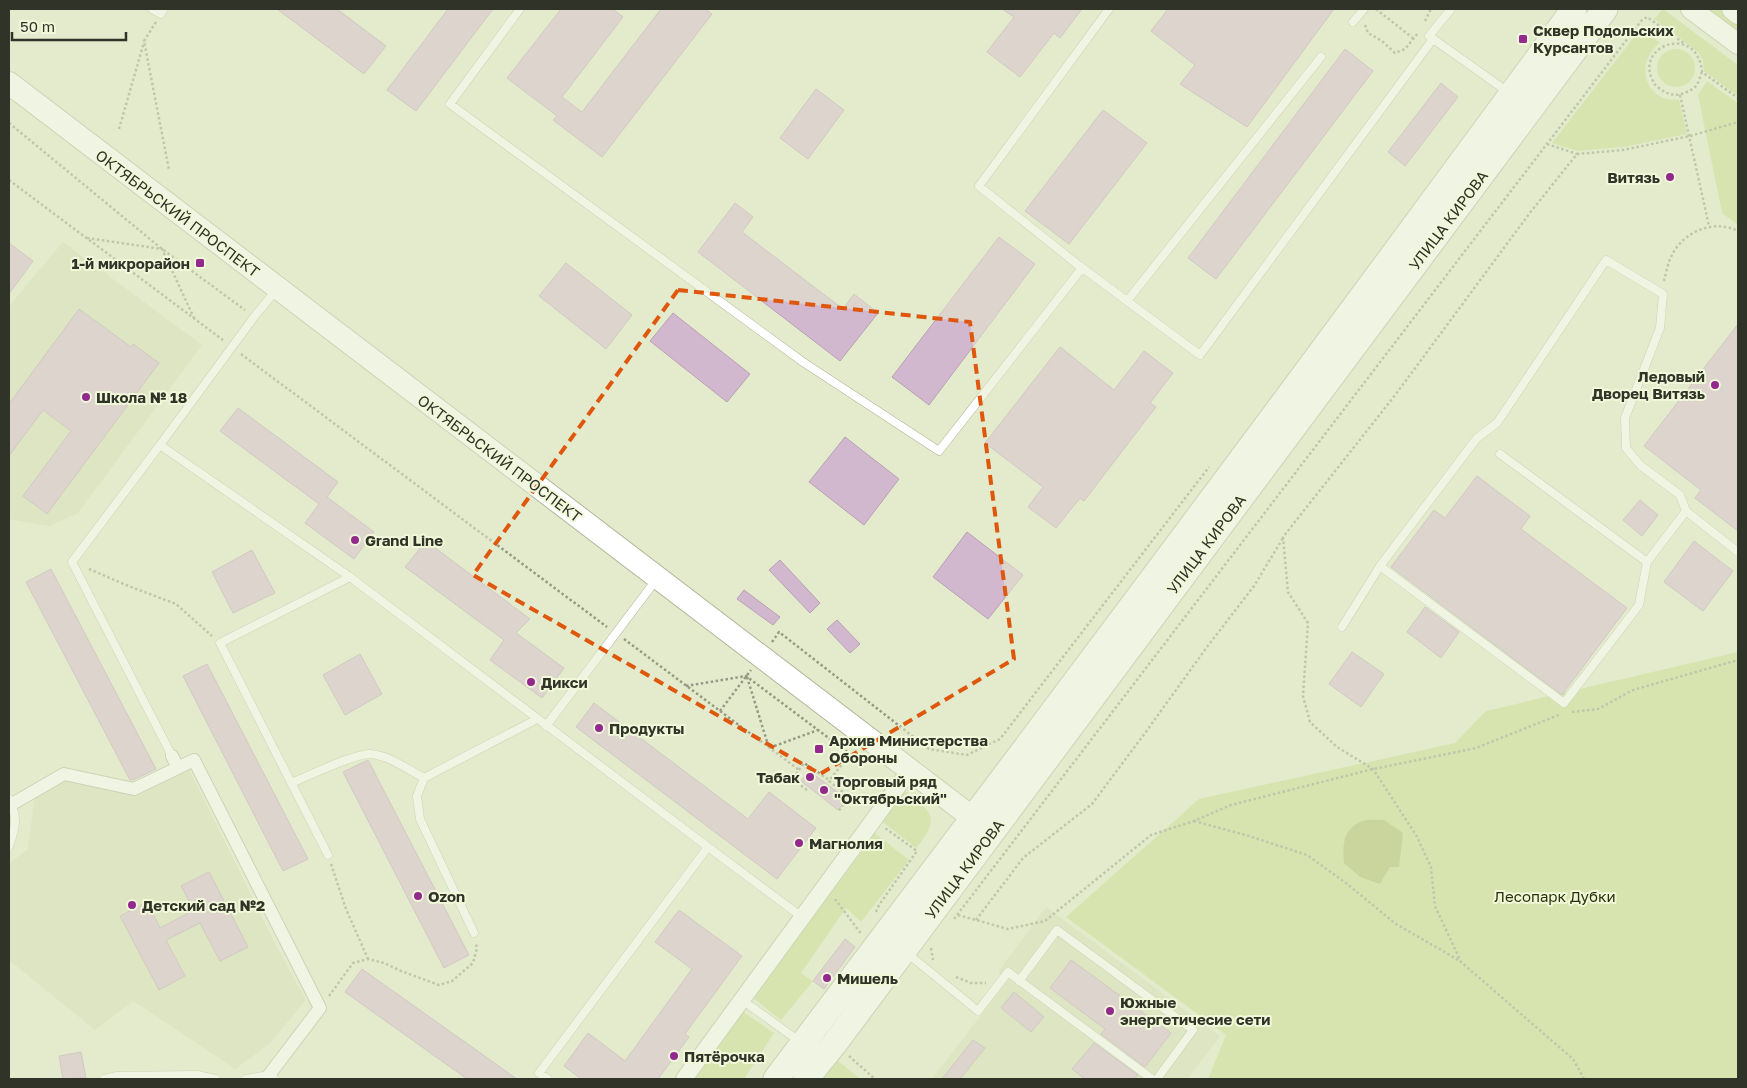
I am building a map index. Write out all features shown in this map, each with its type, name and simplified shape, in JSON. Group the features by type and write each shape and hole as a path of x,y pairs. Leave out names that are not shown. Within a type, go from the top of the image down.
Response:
{"main road":[{"name":"УЛИЦА КИРОВА","path":"806,1079 835,1044 904,950 983,825 1357,305 1574,9"},
{"name":"УЛИЦА КИРОВА","path":"776,1079 803,1043 983,825 1606,9"},
{"name":"ОКТЯБРЬСКИЙ ПРОСПЕКТ","path":"9,84 983,825"}],"street":[{"path":"1691,9 1738,44"},
{"path":"1732,9 1738,14"},
{"path":"172,756 178,768"},
{"path":"10,801 64,774 134,790 194,760 320,1008 272,1077"},
{"path":"684,1079 910,770"}],"lane":[{"path":"152,9 162,12"},
{"path":"520,9 450,104 803,362 939,451 1082,268 1076,264"},
{"path":"1109,9 979,186 1076,264 1200,355 1433,39"},
{"path":"1451,9 1429,36 1512,94"},
{"path":"1352,22 1367,11"},
{"path":"1127,301 1321,57"},
{"path":"1342,627 1380,566 1476,438 1497,423 1606,260 1663,294 1660,328 1624,418 1626,448 1640,465 1680,495 1686,511 1738,552"},
{"path":"172,756 72,562 233,348 254,317 277,289"},
{"path":"160,445 350,577 802,917"},
{"path":"1500,454 1647,562"},
{"path":"1380,566 1564,704 1639,605 1647,562 1686,511"},
{"path":"328,856 220,643 350,577"},
{"path":"546,726 657,578"},
{"path":"474,932 420,819 417,796 424,778 537,719"},
{"path":"291,783 369,753 391,760 424,778"},
{"path":"9,846 15,831 16,812 10,801"},
{"path":"548,1079 539,1073 708,847"},
{"path":"1019,981 1057,930 1193,1030 1156,1079"},
{"path":"904,950 978,1011 1008,972 1152,1079"},
{"path":"742,1000 803,1043"},
{"path":"104,1079 117,1076 197,1075 216,1079"},
{"path":"246,1079 272,1077"}],"path":[{"path":"1367,11 1375,9 1414,39"},
{"path":"1423,27 1431,9"},
{"path":"120,129 144,41 162,12"},
{"path":"1368,17 1365,26 1368,33 1382,40 1395,53 1405,49 1432,15"},
{"path":"1685,44 1671,43 1659,48 1651,60 1650,74 1655,86 1666,94 1680,95 1695,87 1702,72 1701,61 1696,51 1647,17 1641,22 958,915 1008,929 1045,921 1150,835 1194,821 1231,805 1373,769 1476,748 1557,714 1598,709 1633,690 1738,660"},
{"path":"144,41 169,170"},
{"path":"1702,72 1738,99"},
{"path":"1680,95 1708,226"},
{"path":"1547,144 1577,154 1623,150 1690,136 1738,122"},
{"path":"9,123 162,249 254,317"},
{"path":"976,920 1023,858 1092,804 1254,586 1283,537 1396,394 1529,214 1577,154"},
{"path":"9,180 799,770"},
{"path":"1663,294 1664,279 1672,254 1683,240 1696,231 1708,226 1731,227 1738,231"},
{"path":"86,238 162,249"},
{"path":"162,249 195,319"},
{"path":"779,632 929,749 967,755 1000,739 1213,462"},
{"path":"1283,537 1288,592 1308,623 1303,696 1310,722 1337,747 1373,769 1416,835 1431,867 1436,906 1461,962"},
{"path":"72,562 176,604 220,643"},
{"path":"720,711 761,657"},
{"path":"686,686 746,676 850,754 829,781"},
{"path":"746,676 769,748"},
{"path":"769,748 818,730"},
{"path":"807,790 792,779 804,763 849,797 838,812"},
{"path":"873,820 917,851 879,905 876,914"},
{"path":"1194,821 1307,855 1346,883 1396,924 1461,962 1573,1059 1584,1079"},
{"path":"328,856 346,909 368,959"},
{"path":"825,886 865,939"},
{"path":"320,1008 353,962 368,959 384,963 401,972 439,985 452,981 474,963 477,948 474,932"},
{"path":"931,947 934,968"},
{"path":"953,975 971,983 999,983"},
{"path":"835,1044 875,1079"}],"highlighted area":[{"path":"678,290 970,322 1014,659 820,774 473,575"}],"shaded area":[{"name":"Школа № 18","path":"63,242 202,345 78,513 49,526 9,519 9,306"},
{"name":"Детский сад №2","path":"188,767 276,946 306,1000 268,1045 235,1069 133,1001 95,1030 9,960 9,864 28,849 35,795 65,778 134,793"},
{"path":"1365,820 1384,820 1403,833 1399,867 1390,867 1380,884 1360,877 1344,863 1344,845 1347,834 1360,822"},
{"path":"1046,907 1220,1036 1188,1079 932,1079 1008,980 998,972"}],"green space":[{"path":"1663,9 1738,65 1738,96 1704,71 1703,61 1699,53 1654,19"},
{"path":"1705,9 1719,9 1738,23 1738,33"},
{"path":"1641,28 1660,43 1653,49 1646,64 1645,72 1650,87 1663,98 1679,100 1687,134 1624,147 1577,151 1552,143"},
{"path":"1676,49 1690,54 1695,68 1690,82 1676,87 1662,82 1657,68 1662,54"},
{"path":"1707,81 1738,103 1738,225 1722,213 1698,95"},
{"name":"Лесопарк Дубки","path":"1738,652 1738,1079 1208,1079 1226,1035 1066,917 1199,799 1455,743 1486,711"},
{"path":"901,788 926,808 930,814 929,828 916,848 879,819"},
{"path":"871,830 909,860 861,922 846,908 801,973 813,981 781,1020 752,997"},
{"path":"742,1011 774,1033 744,1079 692,1079"},
{"path":"832,1056 860,1079 815,1079"}],"building":[{"path":"277,9 337,9 386,46 364,74"},
{"path":"448,9 493,9 416,111 387,90"},
{"path":"561,9 613,9 623,17 562,97 582,112 661,9 705,9 712,14 602,157 553,120 557,116 507,78"},
{"path":"1002,9 1082,9 1060,38 1054,33 1020,77 987,52 1014,17"},
{"path":"1168,9 1334,9 1247,127 1180,84 1195,65 1151,31"},
{"path":"1345,49 1373,71 1216,279 1188,258"},
{"path":"1441,83 1458,97 1405,166 1388,152"},
{"path":"816,89 844,110 808,159 780,138"},
{"path":"1103,110 1147,143 1069,244 1025,211"},
{"path":"735,203 753,217 742,232 843,309 854,294 878,313 840,361 698,252"},
{"path":"999,237 1035,264 929,405 892,377"},
{"path":"9,243 33,261 9,294"},
{"path":"566,263 632,315 606,349 539,296"},
{"path":"79,309 131,347 133,344 159,363 47,514 23,496 71,431 43,410 9,456 9,404"},
{"path":"673,313 750,374 727,402 650,341"},
{"name":"Ледовый Дворец Витязь","path":"1738,324 1738,531 1695,498 1701,490 1644,446"},
{"path":"1060,347 1114,390 1144,351 1173,373 1150,403 1156,407 1084,501 1080,498 1056,528 1028,507 1043,487 985,443"},
{"path":"238,408 338,482 327,497 374,532 354,559 305,523 319,504 220,431"},
{"path":"845,437 899,479 864,525 809,482"},
{"path":"1477,476 1530,516 1521,529 1627,608 1562,695 1391,567 1434,510 1445,518"},
{"path":"1640,500 1658,515 1642,536 1623,520"},
{"path":"967,532 1023,575 988,619 933,577"},
{"path":"426,541 530,619 516,633 564,668 542,698 490,660 504,640 405,567"},
{"path":"1694,541 1733,571 1703,611 1664,582"},
{"path":"252,550 275,593 233,613 212,572"},
{"path":"780,560 820,603 810,613 769,570"},
{"path":"51,569 156,769 133,780 130,780 26,582"},
{"path":"744,590 780,617 773,625 737,599"},
{"path":"1425,607 1459,632 1441,658 1407,632"},
{"path":"837,620 860,644 850,653 827,629"},
{"path":"1352,652 1384,674 1361,707 1329,684"},
{"path":"360,654 382,694 345,715 323,675"},
{"path":"207,664 308,859 283,871 183,676"},
{"path":"594,703 748,819 769,792 816,828 777,879 576,727"},
{"path":"368,760 469,955 444,968 343,772"},
{"name":"Торговый ряд \"Октябрьский\"","path":"809,771 847,799 838,810 801,781"},
{"path":"209,872 248,947 220,961 200,923 166,940 185,976 159,990 120,916 147,902 160,928 194,910 181,886"},
{"path":"679,910 742,956 685,1034 689,1037 658,1079 581,1079 564,1066 588,1033 625,1061 692,969 655,942"},
{"path":"845,939 855,947 824,989 813,981"},
{"name":"Южные энергетичесие сети","path":"1071,960 1171,1033 1145,1067 1101,1034 1105,1029 1050,988"},
{"path":"362,969 517,1079 467,1079 345,992"},
{"path":"1014,992 1044,1017 1031,1032 1001,1008"},
{"path":"973,1040 985,1048 960,1079 942,1079"},
{"path":"1094,1043 1138,1075 1134,1079 1085,1079 1072,1069"},
{"path":"81,1052 86,1078 63,1079 59,1056"}],"place":[{"name":"Сквер Подольских Курсантов","path":"1523,39"},
{"name":"Витязь","path":"1670,177"},
{"name":"1-й микрорайон","path":"200,263"},
{"name":"Ледовый Дворец Витязь","path":"1715,385"},
{"name":"Школа № 18","path":"86,397"},
{"name":"Grand Line","path":"355,540"},
{"name":"Дикси","path":"531,682"},
{"name":"Продукты","path":"599,728"},
{"name":"Архив Министерства Обороны","path":"819,749"},
{"name":"Табак","path":"810,777"},
{"name":"Торговый ряд \"Октябрьский\"","path":"824,790"},
{"name":"Магнолия","path":"799,843"},
{"name":"Ozon","path":"418,896"},
{"name":"Детский сад №2","path":"132,905"},
{"name":"Мишель","path":"827,978"},
{"name":"Южные энергетичесие сети","path":"1110,1011"},
{"name":"Пятёрочка","path":"674,1056"}]}
